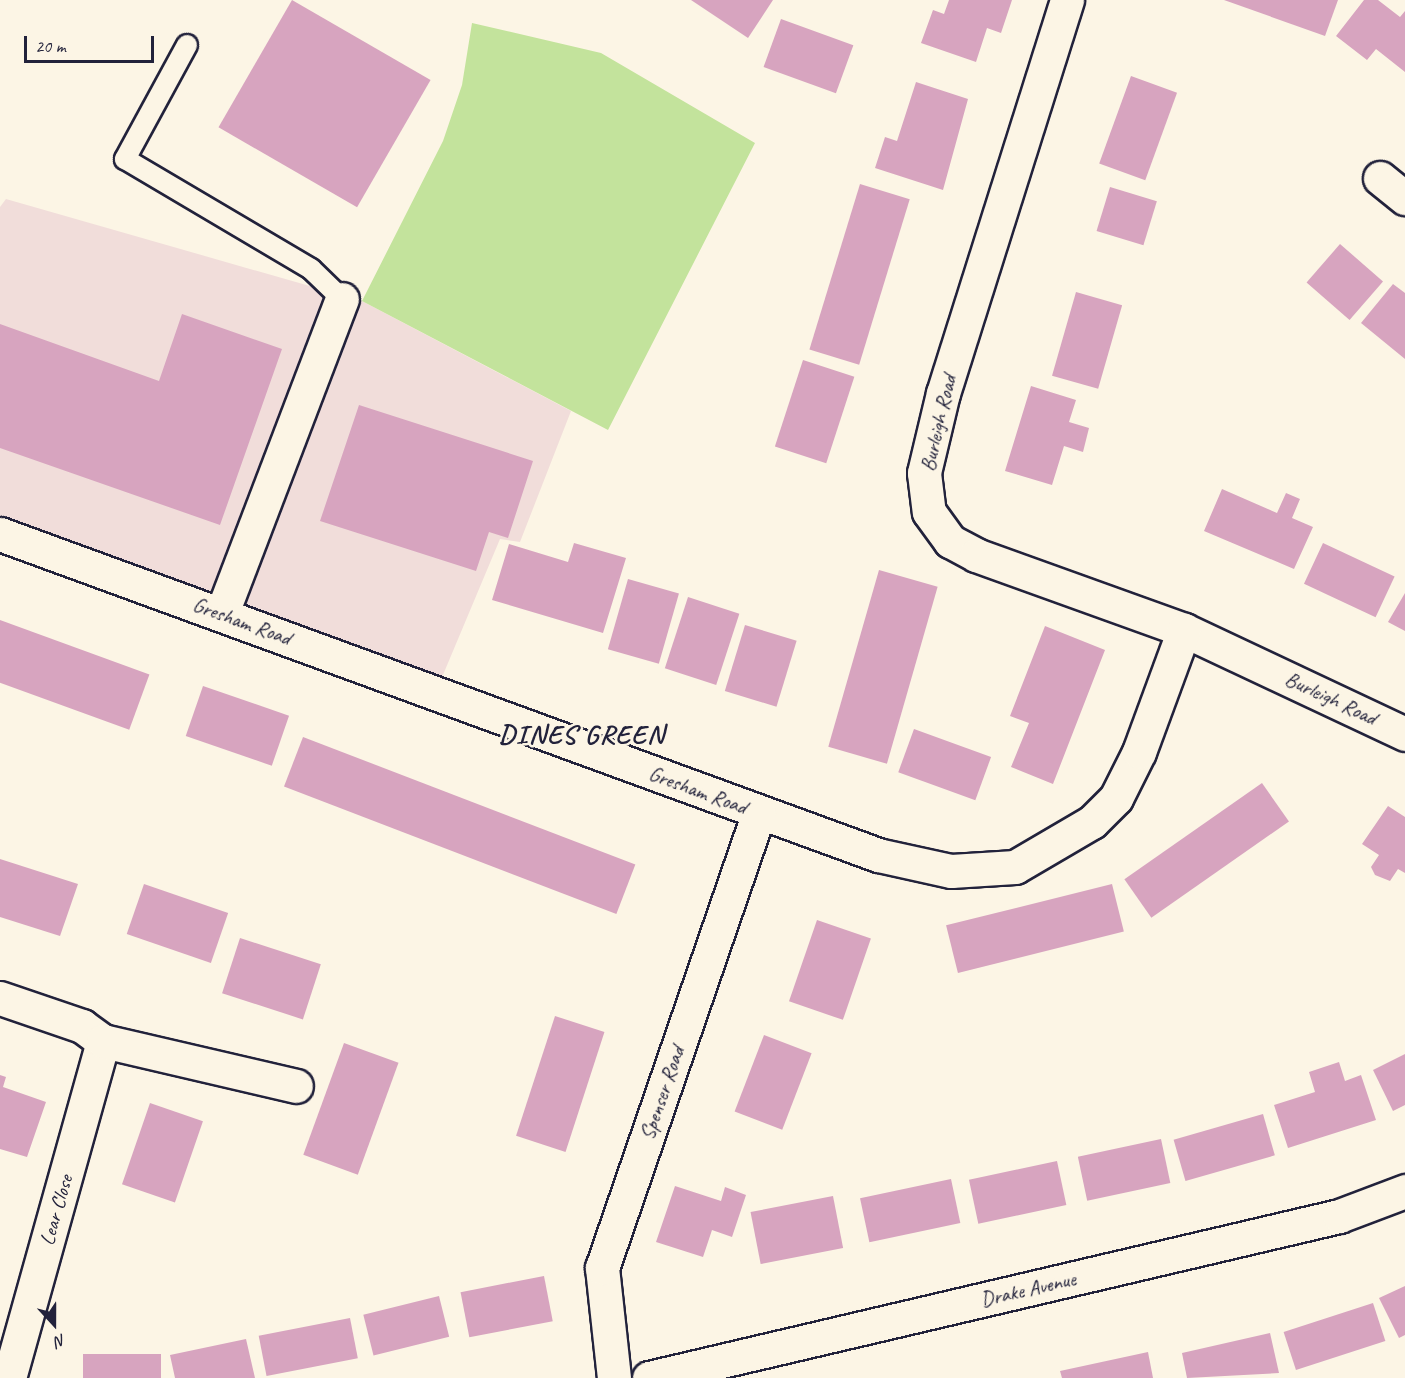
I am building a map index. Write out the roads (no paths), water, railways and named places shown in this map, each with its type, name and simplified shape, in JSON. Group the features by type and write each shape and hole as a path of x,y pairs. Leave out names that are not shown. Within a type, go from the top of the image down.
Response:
{"street":[{"name":"Burleigh Road","path":"1067,0 944,393 924,472 929,512 950,541 976,555 1184,630 1405,734"},
{"path":"1380,178 1405,198"},
{"path":"222,613 342,299"},
{"name":"Gresham Road","path":"0,534 222,613 759,813 878,855 951,872 1016,867 1092,822 1116,798 1139,752 1184,630"},
{"name":"Spenser Road","path":"614,1378 602,1268 759,813"},
{"path":"0,998 82,1026 103,1041 296,1086"},
{"name":"Lear Close","path":"9,1378 103,1041"},
{"name":"Drake Avenue","path":"649,1378 1339,1216 1405,1191"}],"lane":[{"path":"187,45 124,159 311,269 342,299"}],"district":[{"name":"DINES GREEN","path":"582,735"}]}
